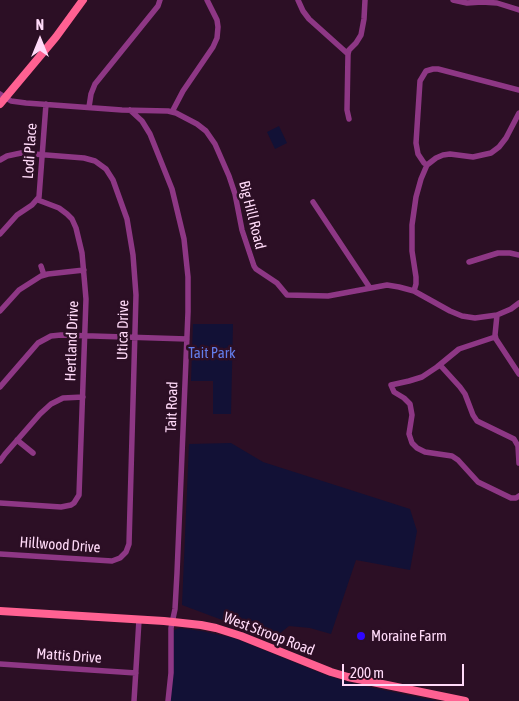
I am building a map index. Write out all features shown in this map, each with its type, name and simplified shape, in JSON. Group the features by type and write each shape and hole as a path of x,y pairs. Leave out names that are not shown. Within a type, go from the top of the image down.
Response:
{"main road":[{"path":"2,99 56,36 83,0"},
{"name":"West Stroop Road","path":"0,610 172,622 208,627 228,632 318,668 348,677 465,701"}],"street":[{"path":"89,107 95,84 158,6 160,0"},
{"path":"172,112 183,91 216,42 218,33 216,20 208,0"},
{"path":"298,0 303,12 309,19 348,54"},
{"path":"349,119 348,54 361,34 365,0"},
{"path":"453,0 467,3 497,2 519,10"},
{"path":"427,166 416,150 420,81 426,71 438,69 519,90"},
{"name":"Big Hill Road","path":"2,99 46,104 172,112 191,119 206,131 215,144 229,176 235,194 242,230 256,270 277,283 285,293 290,295 340,295 387,285 414,292 462,316 480,318 497,315 512,309 519,303"},
{"name":"Lodi Place","path":"38,200 46,104"},
{"name":"Tait Road","path":"130,110 142,121 150,134 172,189 184,239 188,277 178,573 175,609 170,628 168,701"},
{"path":"142,121 148,110"},
{"path":"414,292 416,276 412,251 412,224 419,185 427,166 436,158 448,154 473,157 491,153 506,138 519,113"},
{"name":"Utica Drive","path":"0,160 7,156 21,153 91,159 101,164 114,180 126,219 133,255 136,295 129,544 126,552 119,559"},
{"path":"0,234 22,211 38,200"},
{"name":"Hertland Drive","path":"0,503 61,507 74,503 79,494 86,299 80,239 72,219 67,214 59,208 38,200"},
{"path":"313,202 370,288"},
{"path":"469,262 498,253 519,255"},
{"path":"41,266 44,275"},
{"path":"0,311 19,290 35,279 44,275 84,270"},
{"path":"497,315 495,337 519,374"},
{"path":"0,387 42,340 56,335 187,339"},
{"path":"495,337 459,348 422,377 391,385 394,392 410,404 412,415 409,434 416,448 425,452 452,456 478,482 511,498 519,496"},
{"path":"440,364 465,394 477,421 514,439 519,450 519,463"},
{"path":"0,461 40,414 51,404 62,398 83,397"},
{"path":"17,440 33,453"},
{"name":"Hillwood Drive","path":"0,554 112,561 119,559"},
{"path":"134,701 139,620"},
{"name":"Mattis Drive","path":"0,664 136,673"}],"green space":[{"path":"279,126 287,143 275,149 267,132"},
{"name":"Tait Park","path":"193,324 233,324 231,414 213,414 213,381 191,381"},
{"path":"231,443 263,462 410,509 417,531 410,570 356,560 331,634 310,628 289,626 273,639 182,605 189,444"},
{"path":"179,628 234,638 347,682 437,701 170,701 173,633 174,630"}],"place":[{"name":"Moraine Farm","path":"361,636"}]}
